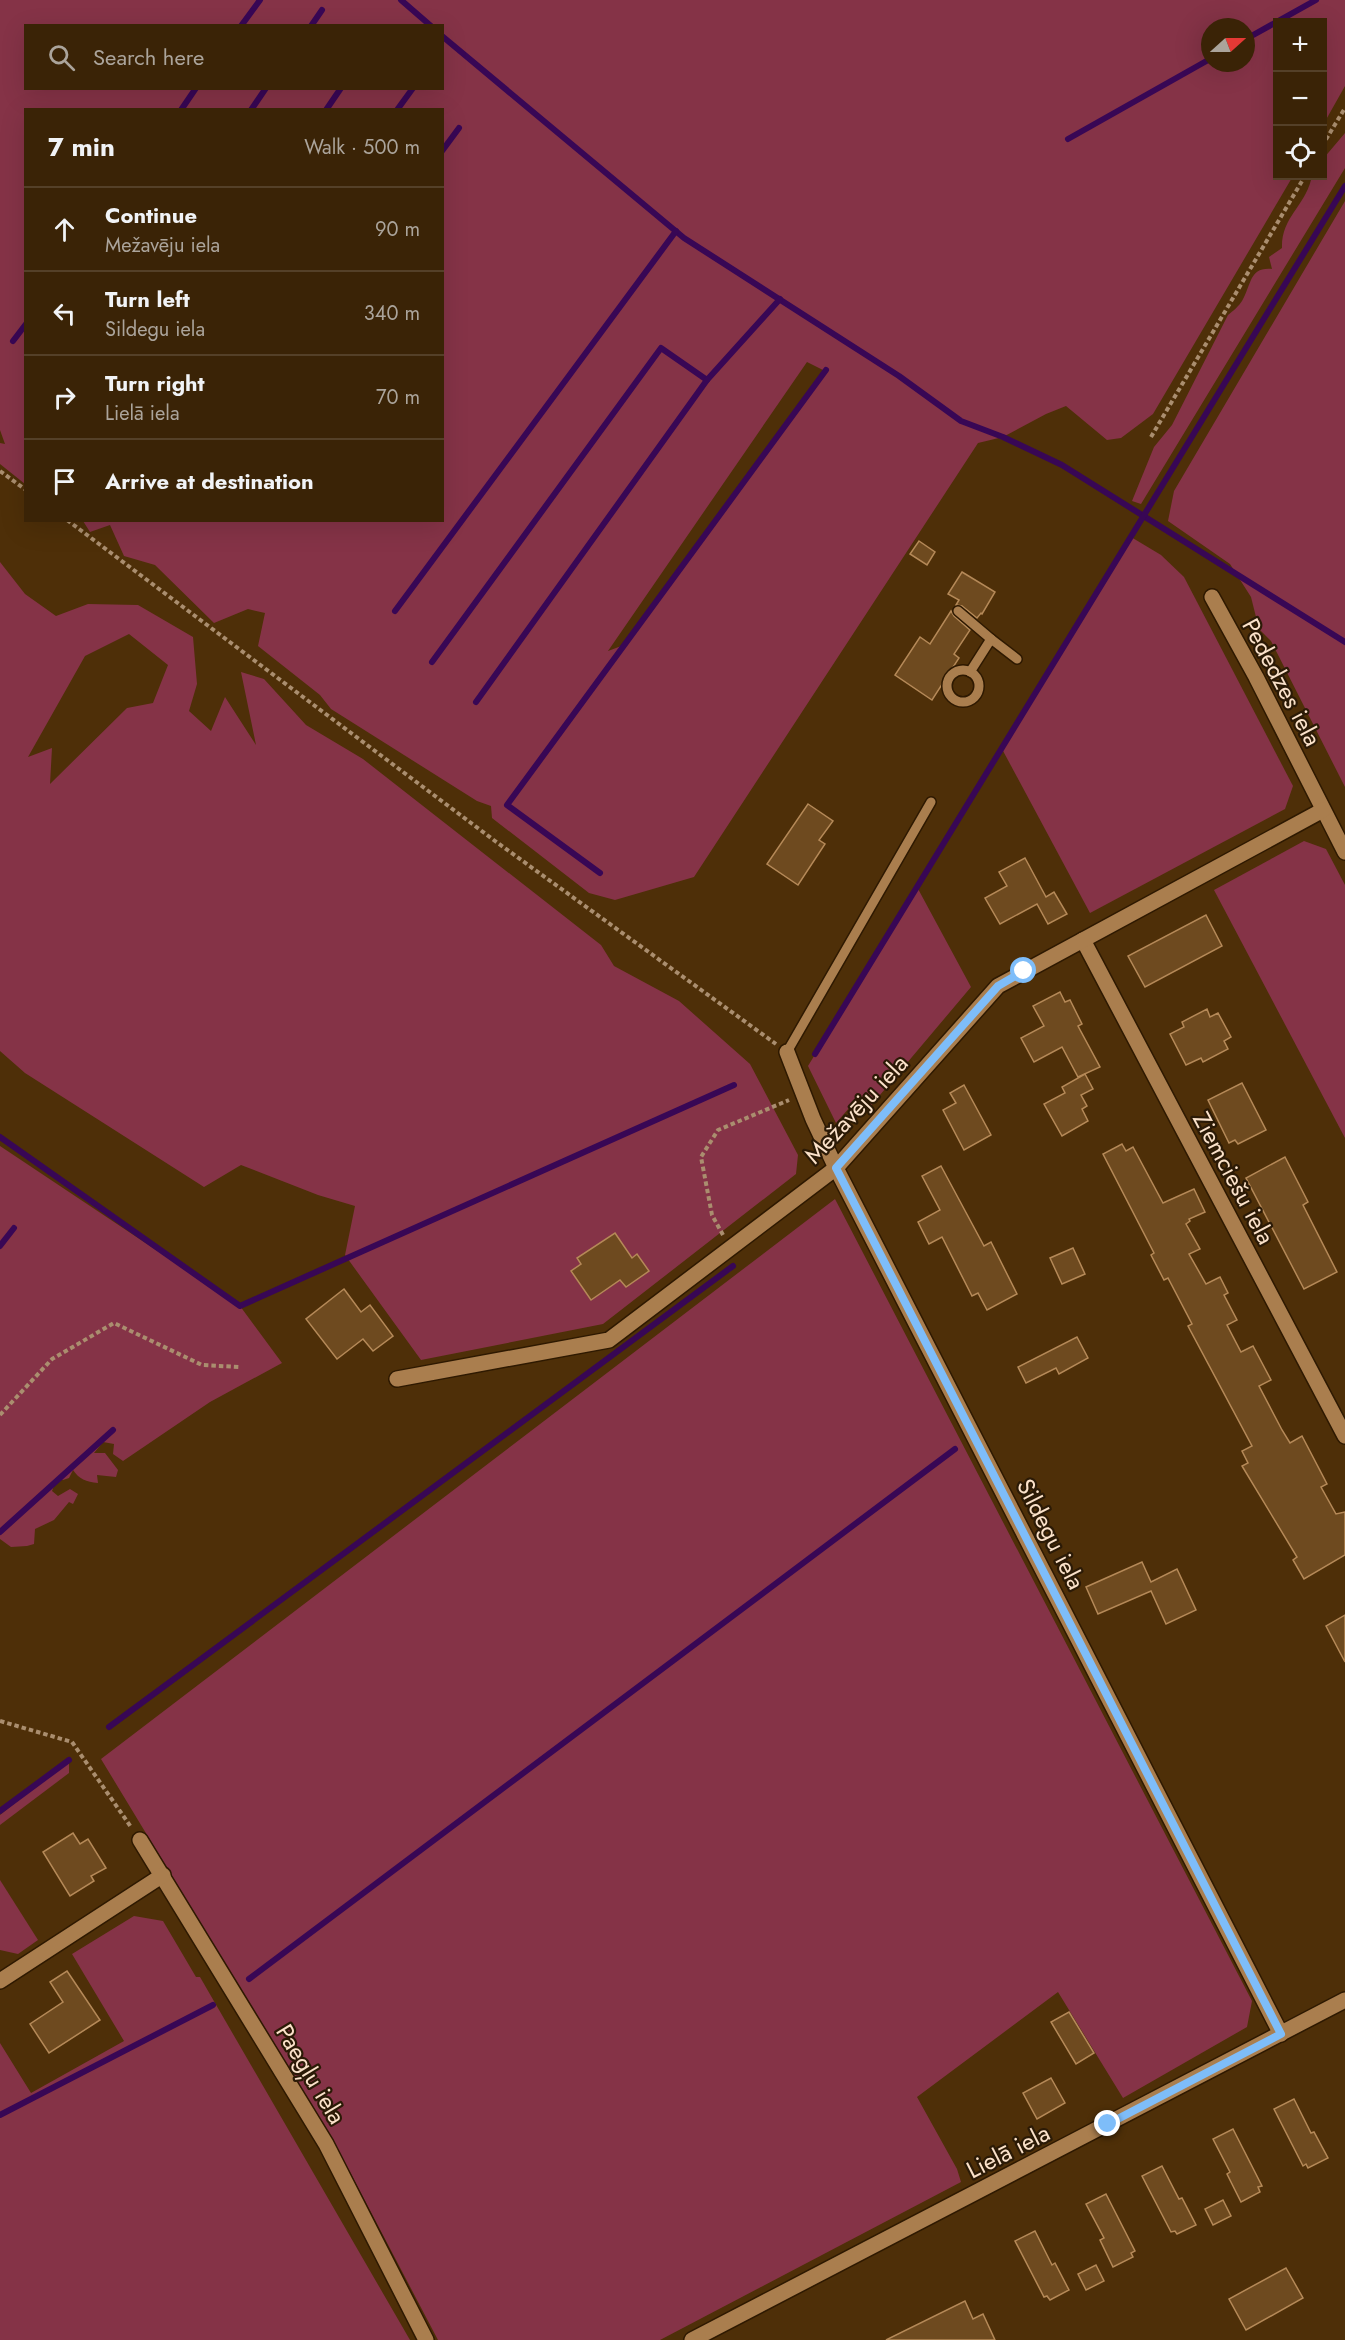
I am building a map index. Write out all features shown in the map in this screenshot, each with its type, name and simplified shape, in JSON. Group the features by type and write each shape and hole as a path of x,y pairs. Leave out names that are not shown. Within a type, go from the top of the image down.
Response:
{"street":[{"name":"Pededzes iela","path":"1212,597 1256,677 1345,852"},
{"name":"Mežavēju iela","path":"397,1379 609,1340 836,1168 998,986 1323,810"},
{"name":"Ziemciešu iela","path":"1083,940 1345,1436"},
{"name":"Sildegu iela","path":"787,1052 836,1168 1281,2034"},
{"name":"Paegļu iela","path":"140,1840 326,2144 426,2340"},
{"path":"0,1981 163,1875"},
{"name":"Lielā iela","path":"692,2340 1345,2000"}],"lane":[{"path":"958,611 1017,658"},
{"path":"970,672 991,639"},
{"path":"787,1052 931,802"}],"path":[{"path":"1327,139 1345,108"},
{"path":"1151,436 1303,180"},
{"path":"0,471 24,489"},
{"path":"70,522 495,841 787,1052"},
{"path":"730,1248 712,1215 701,1157 718,1130 803,1094"},
{"path":"0,1415 52,1359 114,1323 202,1365 239,1367"},
{"path":"0,1721 72,1742 140,1840"}],"shaded area":[{"path":"0,0 1345,0 1345,86 1327,118 1327,18 1273,18 1273,180 1291,180 1153,414 1121,438 1107,440 1066,406 1003,437 978,443 694,877 615,900 589,893 492,818 491,806 477,801 331,709 320,695 258,646 265,613 248,609 214,623 155,565 124,556 110,525 90,532 84,522 444,522 444,108 24,108 24,483 0,464 0,443 5,444 0,430","holes":["807,362 825,371 624,645 608,651"]},
{"path":"1345,133 1345,168 1141,504 1132,501 1154,447 1172,425 1228,315 1242,301 1255,274 1265,269 1272,269 1269,257 1282,248 1285,229 1311,180 1327,180 1327,154"},
{"path":"1345,201 1345,787 1271,641 1259,629 1251,597 1230,564 1168,521 1174,491"},
{"path":"1131,537 1161,555 1184,577 1293,786 1285,809 1090,913 1002,749"},
{"path":"0,562 25,594 56,616 88,604 138,605 193,637 197,684 189,711 211,731 225,697 256,745 241,672 264,679 306,725 363,759 601,945 614,966 679,1001 750,1064 798,1155 796,1174 603,1324 421,1360 345,1255 355,1206 318,1195 241,1165 204,1187 25,1073 0,1051","holes":["129,634 168,665 153,703 127,708 50,784 52,748 28,757 85,656"]},
{"path":"1304,841 1326,849 1345,885 1345,1138 1214,890"},
{"path":"917,887 971,987 869,1108 857,1099 836,1123 808,1066"},
{"path":"0,1146 240,1306 282,1363 210,1402 123,1461 113,1454 114,1444 103,1442 94,1453 105,1453 118,1470 116,1477 97,1475 98,1483 94,1483 80,1478 73,1470 69,1478 63,1480 57,1478 52,1491 58,1496 70,1489 78,1494 73,1504 69,1502 54,1520 35,1529 34,1544 11,1547 0,1539"},
{"path":"835,1199 1252,2001 1247,2027 1123,2098 1058,1992 917,2097 957,2169 961,2182 660,2340 438,2340 341,2155 101,1759"},
{"path":"69,1760 69,1773 0,1825 0,1815"},
{"path":"0,1880 38,1940 18,1954 0,1950"},
{"path":"134,1916 163,1921 196,1977 200,1977 410,2340 0,2340 0,2043 31,2093 124,2041 72,1954"}],"building":[{"path":"919,541 935,552 927,565 910,554"},
{"path":"962,572 995,592 982,614 977,618 962,606 956,605 959,600 948,594"},
{"path":"951,611 970,630 954,654 959,658 932,700 895,675 920,637 930,644"},
{"path":"808,804 833,821 819,840 825,844 798,885 767,864"},
{"path":"1025,858 1046,897 1054,892 1067,914 1048,924 1037,904 1000,924 985,898 1007,886 999,872"},
{"path":"1206,915 1222,946 1145,987 1128,956"},
{"path":"1060,992 1065,1002 1070,1000 1082,1024 1078,1026 1100,1067 1078,1077 1062,1047 1034,1062 1021,1038 1044,1026 1033,1006"},
{"path":"1207,1009 1210,1017 1218,1013 1231,1037 1224,1041 1228,1049 1203,1062 1201,1058 1186,1065 1170,1034 1184,1027 1182,1022"},
{"path":"1085,1074 1093,1089 1081,1095 1087,1106 1082,1109 1088,1121 1062,1136 1044,1104 1065,1093 1062,1087"},
{"path":"1242,1083 1266,1130 1238,1144 1235,1140 1229,1143 1208,1100"},
{"path":"964,1085 991,1135 964,1150 943,1110 956,1103 950,1093"},
{"path":"1122,1144 1126,1151 1133,1147 1163,1203 1194,1189 1205,1212 1189,1219 1190,1221 1186,1224 1200,1249 1189,1254 1206,1284 1220,1277 1228,1293 1224,1295 1237,1320 1227,1325 1241,1352 1253,1346 1271,1380 1259,1386 1282,1430 1290,1443 1302,1436 1327,1484 1321,1487 1336,1514 1345,1512 1345,1555 1304,1579 1293,1560 1297,1557 1242,1466 1248,1463 1242,1451 1252,1446 1188,1326 1192,1324 1168,1278 1164,1280 1151,1255 1154,1253 1103,1154"},
{"path":"1285,1157 1308,1202 1303,1205 1337,1272 1304,1289 1246,1178"},
{"path":"941,1166 984,1246 991,1242 1017,1294 987,1310 978,1293 972,1296 942,1237 929,1244 918,1222 940,1210 922,1176"},
{"path":"615,1233 632,1258 637,1254 649,1271 626,1287 620,1280 591,1300 571,1271 581,1264 577,1258"},
{"path":"1073,1248 1085,1274 1062,1284 1050,1258"},
{"path":"344,1289 361,1312 370,1305 393,1336 373,1351 363,1339 337,1359 306,1319"},
{"path":"1077,1337 1088,1358 1059,1374 1056,1368 1026,1383 1018,1367"},
{"path":"1142,1562 1151,1582 1177,1569 1196,1610 1166,1624 1151,1591 1098,1614 1086,1587"},
{"path":"1345,1615 1345,1662 1326,1626"},
{"path":"73,1833 80,1844 88,1839 106,1868 91,1876 94,1881 70,1896 43,1852"},
{"path":"67,1971 100,2020 49,2053 30,2024 63,2002 50,1982"},
{"path":"1069,2012 1094,2053 1076,2064 1051,2022"},
{"path":"1051,2078 1065,2103 1037,2119 1023,2093"},
{"path":"1294,2099 1311,2133 1314,2132 1328,2158 1308,2168 1306,2164 1303,2166 1274,2109"},
{"path":"1233,2129 1262,2186 1258,2187 1260,2192 1241,2202 1227,2174 1230,2172 1213,2139"},
{"path":"1162,2166 1196,2225 1177,2234 1175,2231 1171,2232 1142,2176"},
{"path":"1106,2194 1135,2251 1131,2253 1133,2257 1113,2267 1100,2240 1104,2238 1086,2204"},
{"path":"1223,2200 1231,2216 1213,2225 1205,2209"},
{"path":"1035,2231 1052,2265 1055,2263 1069,2290 1050,2300 1047,2296 1044,2297 1015,2241"},
{"path":"1096,2265 1104,2281 1086,2290 1078,2274"},
{"path":"1286,2268 1303,2298 1246,2330 1229,2299"},
{"path":"965,2301 973,2319 983,2314 995,2340 886,2340"}],"waterway":[{"path":"242,24 260,0"},
{"path":"401,0 429,24"},
{"path":"1255,34 1316,0"},
{"path":"312,24 322,10"},
{"path":"444,38 684,238 899,376 961,421 1003,437 1062,465 1345,642"},
{"path":"1068,139 1201,64"},
{"path":"182,108 195,90"},
{"path":"252,108 265,90"},
{"path":"327,108 340,90"},
{"path":"398,108 412,90"},
{"path":"444,148 459,128"},
{"path":"815,1054 1345,186"},
{"path":"395,611 676,231"},
{"path":"476,702 707,380 780,299"},
{"path":"13,341 24,327"},
{"path":"432,662 661,348 707,380"},
{"path":"600,873 507,805 826,370"},
{"path":"0,1137 240,1306 734,1085"},
{"path":"0,1246 14,1228"},
{"path":"109,1727 733,1266"},
{"path":"0,1532 113,1430"},
{"path":"249,1979 955,1449"},
{"path":"0,1811 69,1760"},
{"path":"0,2115 213,2005"}],"route":[{"path":"1024,971 998,986 836,1168 1281,2034 1108,2124"}]}
